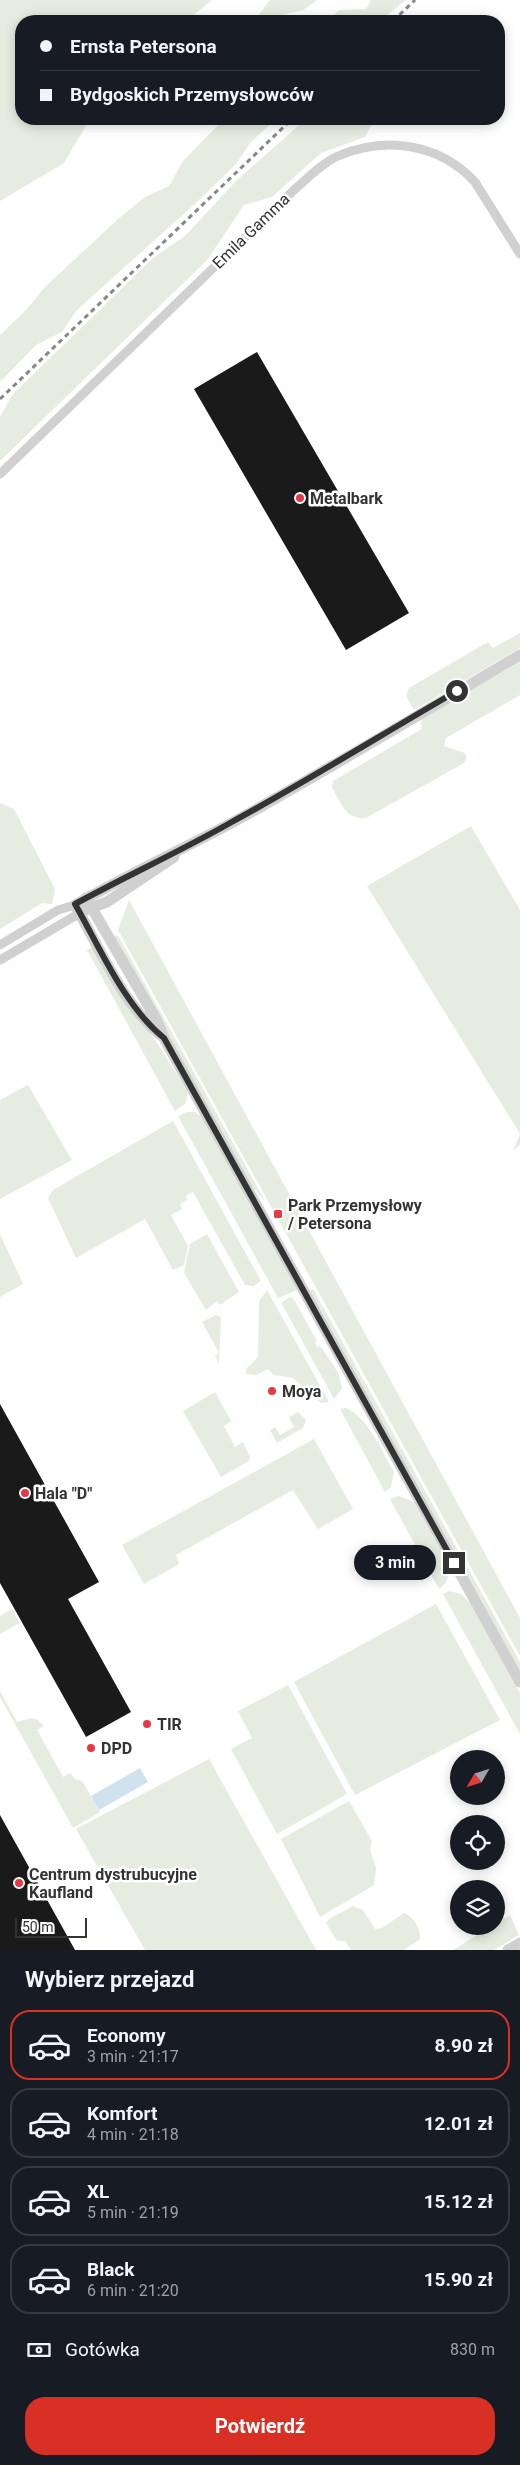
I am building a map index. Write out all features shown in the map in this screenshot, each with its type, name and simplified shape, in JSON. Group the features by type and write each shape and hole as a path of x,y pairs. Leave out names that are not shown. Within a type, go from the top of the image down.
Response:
{"street":[{"name":"Emila Gamma","path":"0,474 295,189 336,157 362,148 387,144 415,147 440,156 466,173 475,182 520,254"},
{"path":"0,960 143,867 187,847 520,655"},
{"path":"89,903 156,1019 164,1038 520,1682"},
{"path":"0,945 58,910 78,909"},
{"path":"78,909 120,984 148,1026 164,1038"},
{"path":"508,1950 520,1943"}],"shaded area":[{"path":"0,0 212,0 193,15 15,15 15,125 86,125 64,163 0,201"},
{"path":"270,0 317,0 303,10 281,15 259,15"},
{"path":"371,0 406,0 387,15 334,15 339,10 366,9"},
{"path":"218,125 269,125 251,142 236,164 199,200 77,310 62,332 36,345 0,382 0,335 27,309 45,287 118,219 145,197 169,186 183,161"},
{"path":"299,125 372,125 365,137 321,153 272,197 244,205 207,260 0,461 0,417 12,395 153,258 185,236 236,181"},
{"path":"520,633 520,648 414,710 406,696 409,688 488,642 493,648"},
{"path":"520,662 520,695 446,738 444,746 465,753 467,758 464,763 366,818 353,816 344,809 332,787 333,781 422,729 421,719"},
{"path":"0,803 14,809 55,889 52,904 42,903 0,929"},
{"path":"471,826 520,910 520,1134 367,886"},
{"path":"129,900 520,1618 520,1656 118,930"},
{"path":"117,935 265,1201 251,1185 113,936"},
{"path":"95,946 188,1093 185,1104 175,1111 87,950"},
{"path":"28,1085 72,1160 0,1199 0,1100"},
{"path":"187,1112 195,1112 201,1116 297,1290 278,1298 178,1116"},
{"path":"173,1121 261,1281 253,1286 245,1285 193,1192 186,1196 187,1200 180,1204 182,1209 171,1215 188,1246 184,1265 173,1270 145,1219 76,1258 48,1198 53,1190"},
{"path":"520,1134 520,1144 513,1151"},
{"path":"0,1234 23,1284 0,1297"},
{"path":"207,1234 239,1292 220,1305 217,1301 206,1310 184,1273 190,1244"},
{"path":"313,1289 520,1662 520,1671 310,1290"},
{"path":"267,1290 329,1402 321,1403 293,1378 274,1375 268,1369 256,1375 246,1374 247,1368 258,1357 259,1301"},
{"path":"290,1297 293,1298 317,1341 315,1342 317,1347 320,1346 338,1372 342,1388 334,1399 282,1304 282,1302"},
{"path":"216,1315 221,1317 219,1363 215,1356 219,1353 202,1322"},
{"path":"215,1392 231,1421 224,1426 235,1447 243,1442 250,1457 249,1461 221,1477 183,1411"},
{"path":"346,1408 362,1419 368,1427 394,1472 391,1487 385,1492 340,1409"},
{"path":"298,1412 306,1420 303,1428 277,1443 270,1430 275,1427 280,1435 294,1427 289,1417"},
{"path":"314,1439 353,1509 318,1529 293,1490 176,1555 179,1564 144,1584 122,1545"},
{"path":"399,1496 414,1502 447,1561 448,1576 445,1583 439,1589 390,1499"},
{"path":"449,1591 461,1594 470,1603 520,1693 520,1734 443,1594"},
{"path":"436,1604 500,1720 355,1795 294,1682"},
{"path":"12,1609 20,1623 0,1634 0,1616"},
{"path":"288,1685 347,1794 277,1834 231,1749 252,1738 238,1711"},
{"path":"0,1691 17,1722 31,1718 38,1720 44,1726 37,1730 63,1777 70,1773 75,1779 83,1782 100,1812 73,1828 0,1697"},
{"path":"209,1759 316,1950 145,1950 76,1829"},
{"path":"349,1801 372,1841 370,1850 376,1868 374,1885 320,1917 281,1839"},
{"path":"353,1906 363,1910 375,1929 382,1928 404,1913 411,1917 416,1924 420,1939 404,1950 351,1950 345,1941 337,1941 326,1923 329,1919"},
{"path":"510,1915 519,1935 494,1950 453,1950 477,1935 505,1935 505,1918"}],"water":[{"path":"140,1768 148,1782 99,1810 91,1796"}],"building":[{"name":"Metalbark","path":"257,352 409,613 346,650 194,389"},
{"name":"Hala \"D\"","path":"0,1404 99,1582 68,1599 131,1712 86,1737 0,1583"},
{"name":"Centrum dystrubucyjne Kaufland","path":"0,1815 75,1950 0,1950"}],"railway":[{"path":"399,15 415,0"},
{"path":"0,399 286,125"}],"place":[{"name":"Metalbark","path":"300,498"},
{"name":"Park Przemysłowy / Petersona","path":"278,1214"},
{"name":"Moya","path":"272,1391"},
{"name":"Hala \"D\"","path":"25,1493"},
{"name":"TIR","path":"147,1724"},
{"name":"DPD","path":"91,1748"},
{"name":"Centrum dystrubucyjne Kaufland","path":"19,1883"}],"route":[{"path":"454,1563 164,1038 148,1026 120,984 75,904 143,867 187,847 241,817 457,691"}]}
